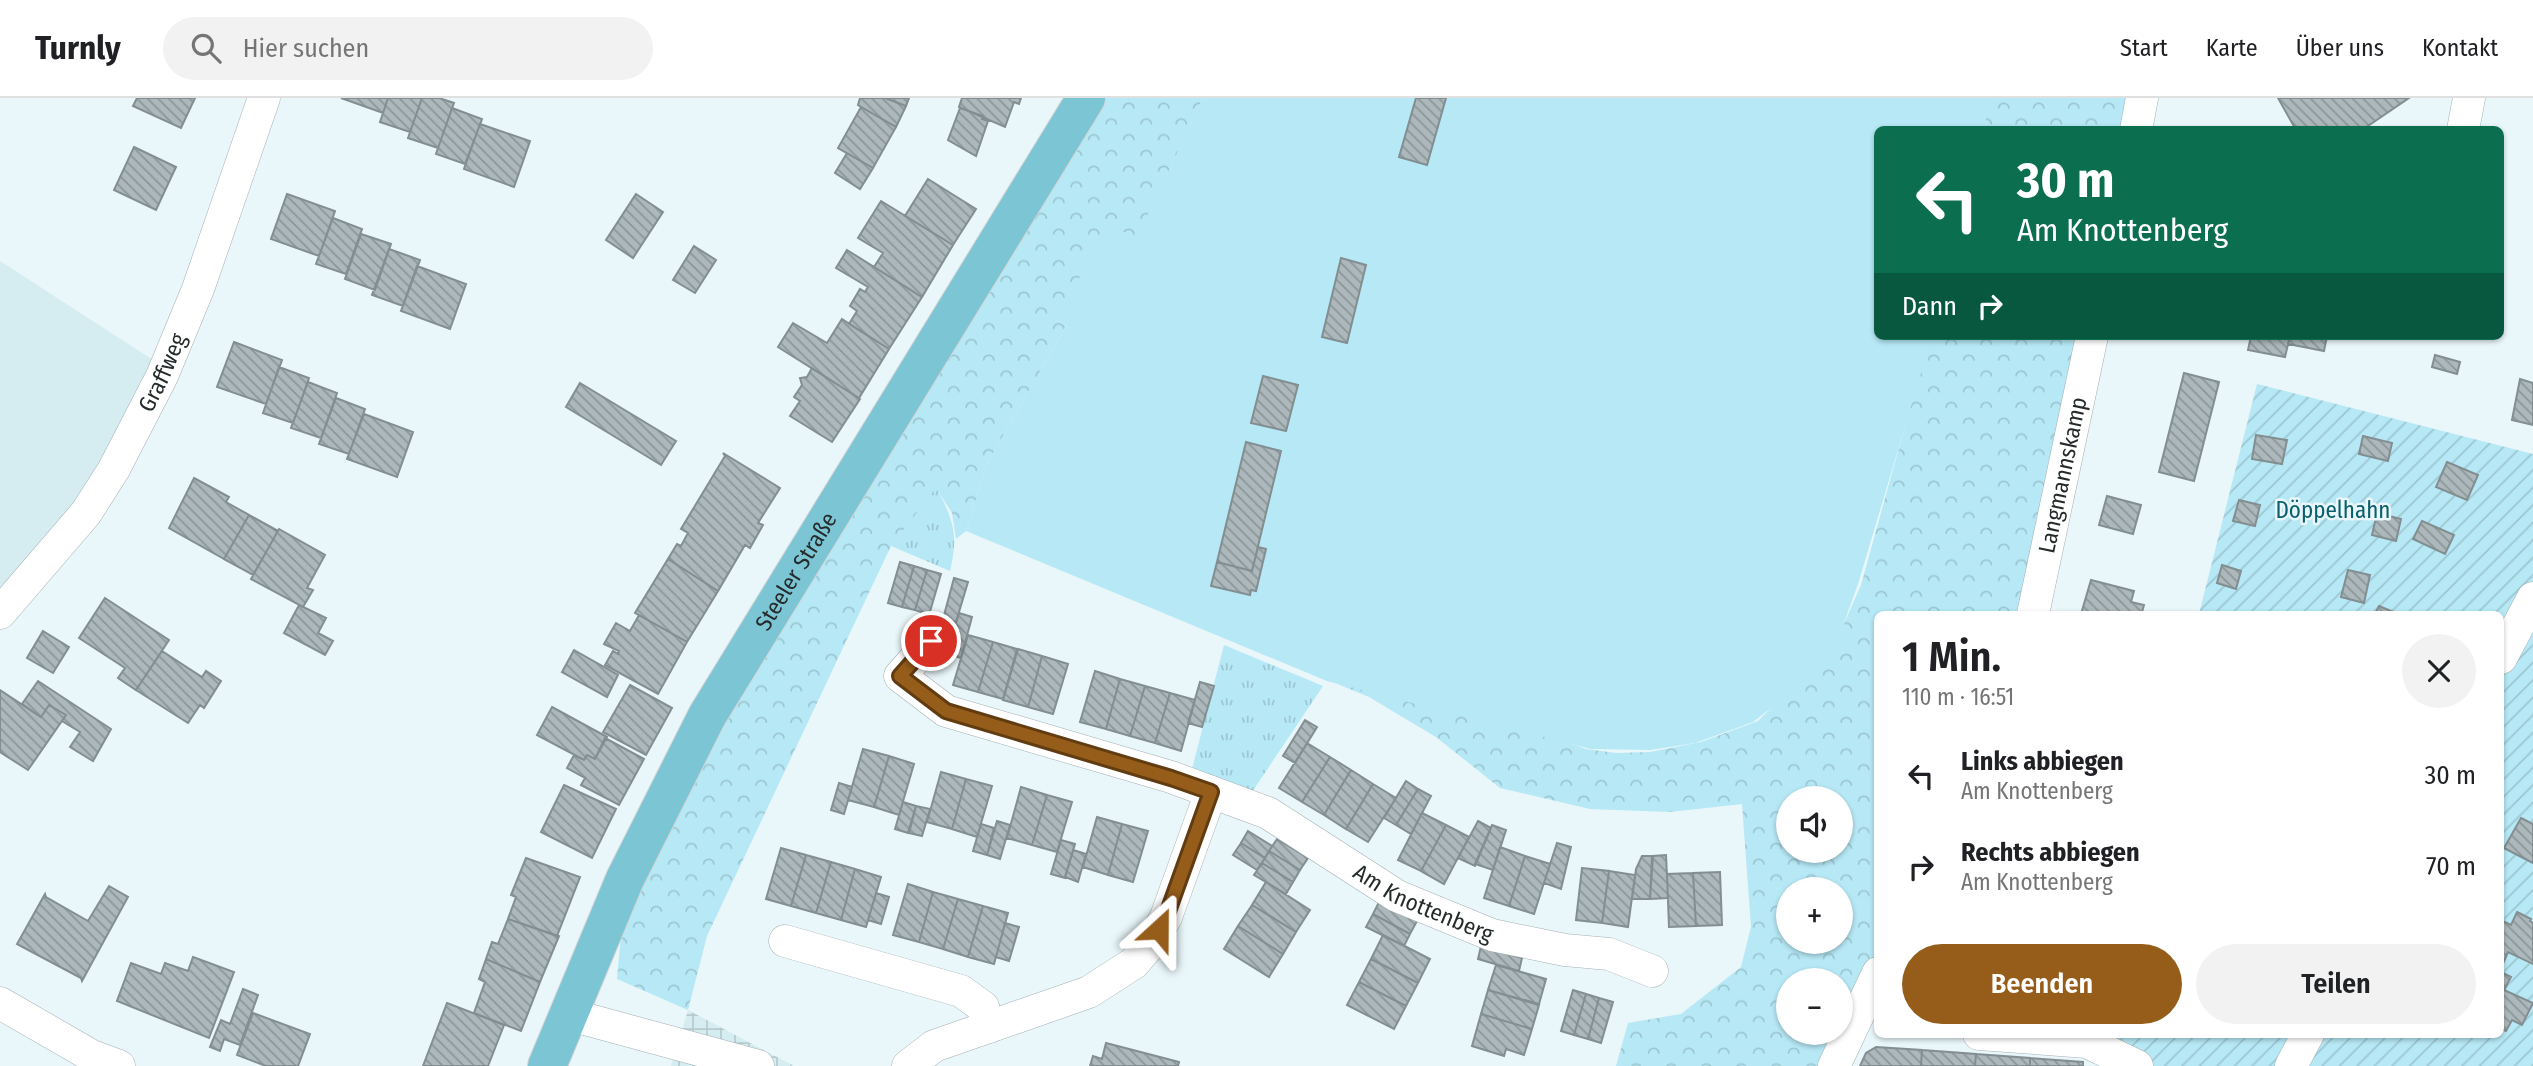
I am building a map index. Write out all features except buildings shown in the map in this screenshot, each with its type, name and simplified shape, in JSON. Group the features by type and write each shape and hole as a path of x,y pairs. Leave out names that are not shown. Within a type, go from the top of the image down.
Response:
{"main road":[{"name":"Steeler Straße","path":"547,1066 625,879 708,716 1086,98"}],"street":[{"name":"Graffweg","path":"0,613 86,513 120,458 162,376 198,289 264,98"},
{"path":"2137,126 2142,98"},
{"path":"2464,126 2469,98"},
{"name":"Langmannskamp","path":"2034,611 2091,340"},
{"path":"2504,652 2533,598"},
{"name":"Am Knottenberg","path":"931,641 900,676 946,711 1171,778 1268,813 1398,896 1492,935 1565,950 1609,954 1652,971"},
{"path":"908,1066 934,1046 1089,992 1134,963 1152,942 1166,917 1211,792"},
{"path":"785,941 961,991 983,1007 989,1027"},
{"path":"1834,1066 1867,1023 1874,991"},
{"path":"0,1003 92,1056 119,1066"},
{"path":"567,1014 758,1066"},
{"path":"2033,1038 2087,1042 2137,1066"},
{"path":"2291,1066 2306,1038"}],"shaded area":[{"path":"0,261 159,364 73,508 0,601"},
{"path":"688,1010 794,1066 671,1066"}],"green space":[{"path":"1087,98 1203,98 1137,239 1056,320 1066,326 988,462 966,531 956,539 952,513 936,488 891,546 707,936 688,1010 617,979 626,879"},
{"path":"1203,98 1987,98 1985,126 1874,126 1874,340 1931,340 1858,584 1837,642 1794,690 1753,722 1695,743 1650,750 1591,749 1327,681 966,531 988,462 1066,326 1056,320 1109,225 1137,238"},
{"path":"1986,98 2139,98 2133,126 1985,126"},
{"path":"1929,340 2088,340 2035,611 1874,611 1874,968 1853,1013 1853,968 1776,968 1776,1045 1838,1045 1828,1066 1616,1066 1628,1023 1681,1014 1741,967 1751,927 1742,804 1670,812 1590,809 1500,788 1436,737 1369,697 1335,683 1508,721 1586,749 1616,753 1650,752 1701,742 1758,721 1835,644 1861,585"},
{"name":"Döppelhahn","path":"2257,384 2533,454 2533,1066 2142,1066 2100,1038 2504,1038 2504,611 2200,611"},
{"path":"936,487 953,528 954,547 950,571 891,546"},
{"path":"1224,645 1323,686 1252,792 1192,769"}],"route":[{"path":"931,641 900,676 946,711 1211,792 1166,917 1159,929"}]}
